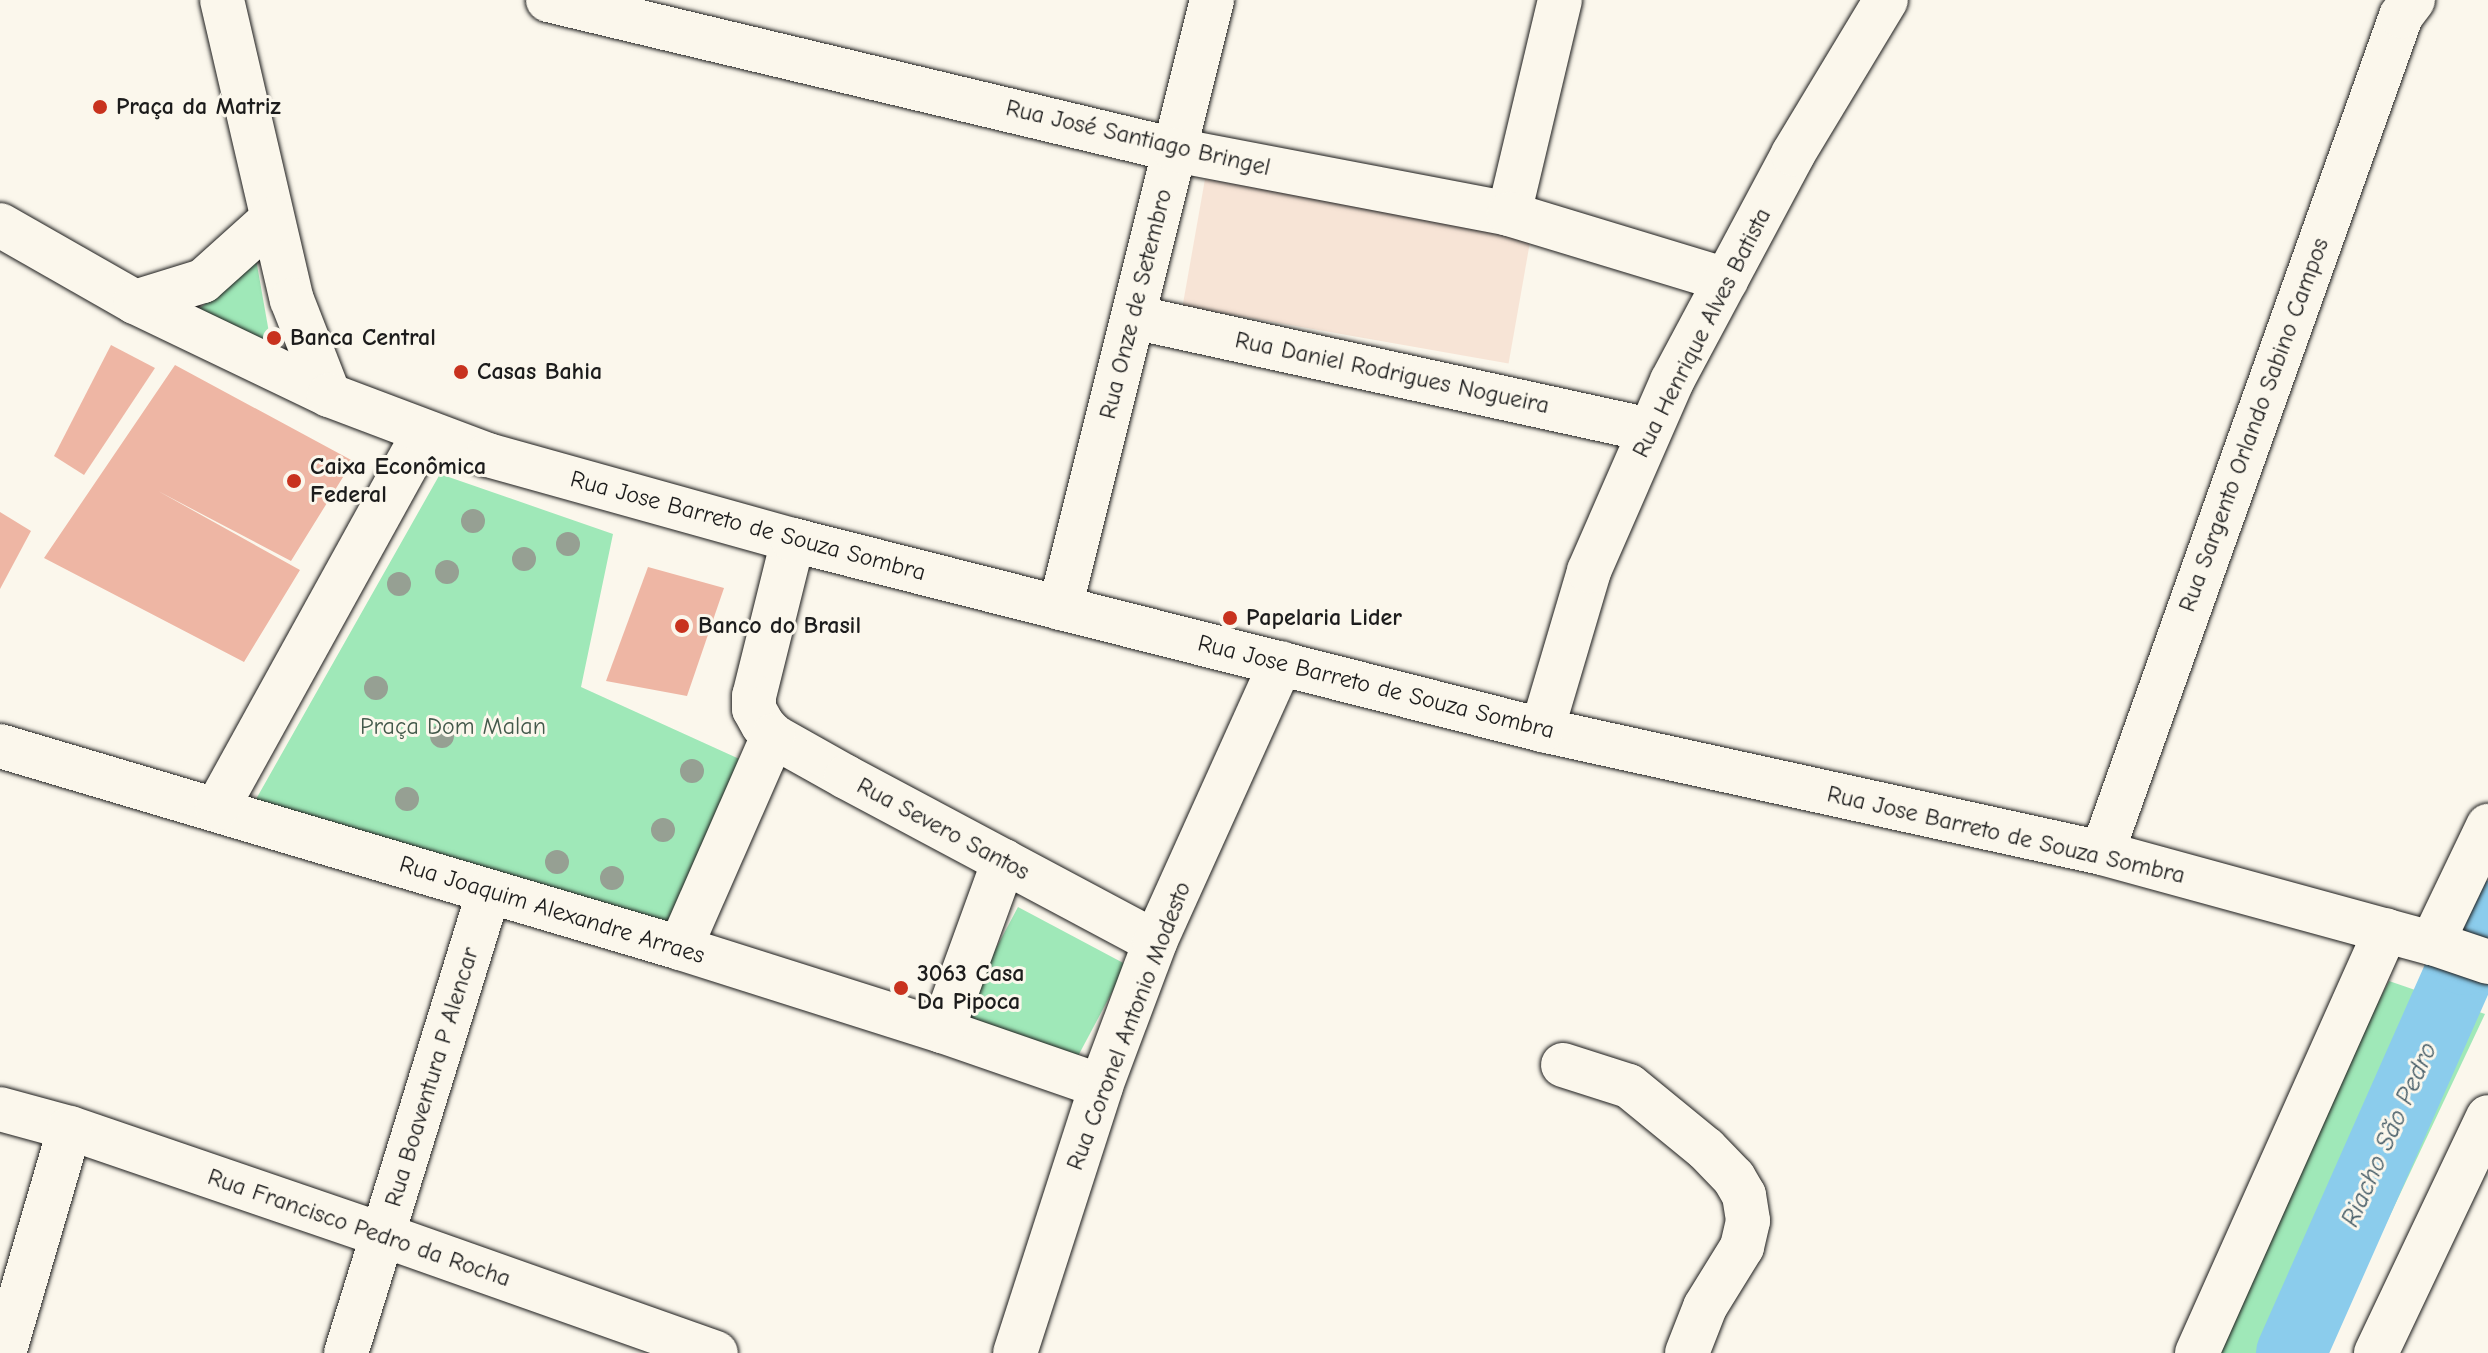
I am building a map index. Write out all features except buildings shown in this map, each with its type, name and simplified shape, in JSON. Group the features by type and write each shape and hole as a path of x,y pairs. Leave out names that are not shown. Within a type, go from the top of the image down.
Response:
{"street":[{"path":"222,0 292,300 329,395"},
{"name":"Rua José Santiago Bringel","path":"552,0 1175,150 1509,214 1726,280"},
{"name":"Rua Onze de Setembro","path":"1060,608 1212,0"},
{"path":"1509,214 1560,0"},
{"name":"Rua Henrique Alves Batista","path":"1542,730 1589,571 1650,430 1793,154 1886,0"},
{"name":"Rua Sargento Orlando Sabino Campos","path":"2102,853 2398,5"},
{"path":"135,302 203,281 272,219"},
{"name":"Rua Jose Barreto de Souza Sombra","path":"0,225 135,302 329,395 488,455 793,540 1542,730 2102,853 2460,952"},
{"name":"Rua Daniel Rodrigues Nogueira","path":"1133,317 1650,430"},
{"path":"217,808 424,433"},
{"path":"680,948 773,736 759,719 754,696 793,540"},
{"name":"Rua Coronel Antonio Modesto","path":"1015,1353 1101,1086 1155,942 1281,663"},
{"name":"Rua Severo Santos","path":"773,736 1155,942"},
{"name":"Rua Joaquim Alexandre Arraes","path":"0,746 680,948 942,1031 1101,1086"},
{"path":"2460,952 2488,826"},
{"path":"942,1031 1004,861"},
{"name":"Rua Boaventura P Alencar","path":"346,1353 489,892"},
{"path":"2197,1353 2386,930"},
{"path":"1563,1065 1629,1086 1706,1149 1734,1178 1744,1195 1748,1221 1742,1247 1705,1307 1687,1353"},
{"name":"Rua Francisco Pedro da Rocha","path":"0,1109 70,1128 716,1353"},
{"path":"2376,1353 2488,1117"},
{"path":"4,1353 70,1128"}],"shaded area":[{"path":"1205,179 1531,236 1509,364 1183,306"}],"green space":[{"path":"256,259 271,344 197,311"},
{"name":"Praça Dom Malan","path":"440,474 613,534 581,687 746,762 668,929 251,808"},
{"path":"1018,907 1127,965 1070,1072 961,1014"},
{"path":"2389,981 2485,1014 2325,1353 2213,1353 2309,1138"}],"waterway":[{"name":"Riacho São Pedro","path":"2291,1353 2465,960 2488,916"}],"place":[{"name":"Praça da Matriz","path":"100,107"},
{"name":"Banca Central","path":"274,338"},
{"name":"Casas Bahia","path":"461,372"},
{"name":"Caixa Econômica Federal","path":"294,481"},
{"name":"Papelaria Lider","path":"1230,618"},
{"name":"Banco do Brasil","path":"682,626"},
{"name":"3063 Casa Da Pipoca","path":"901,988"}]}
